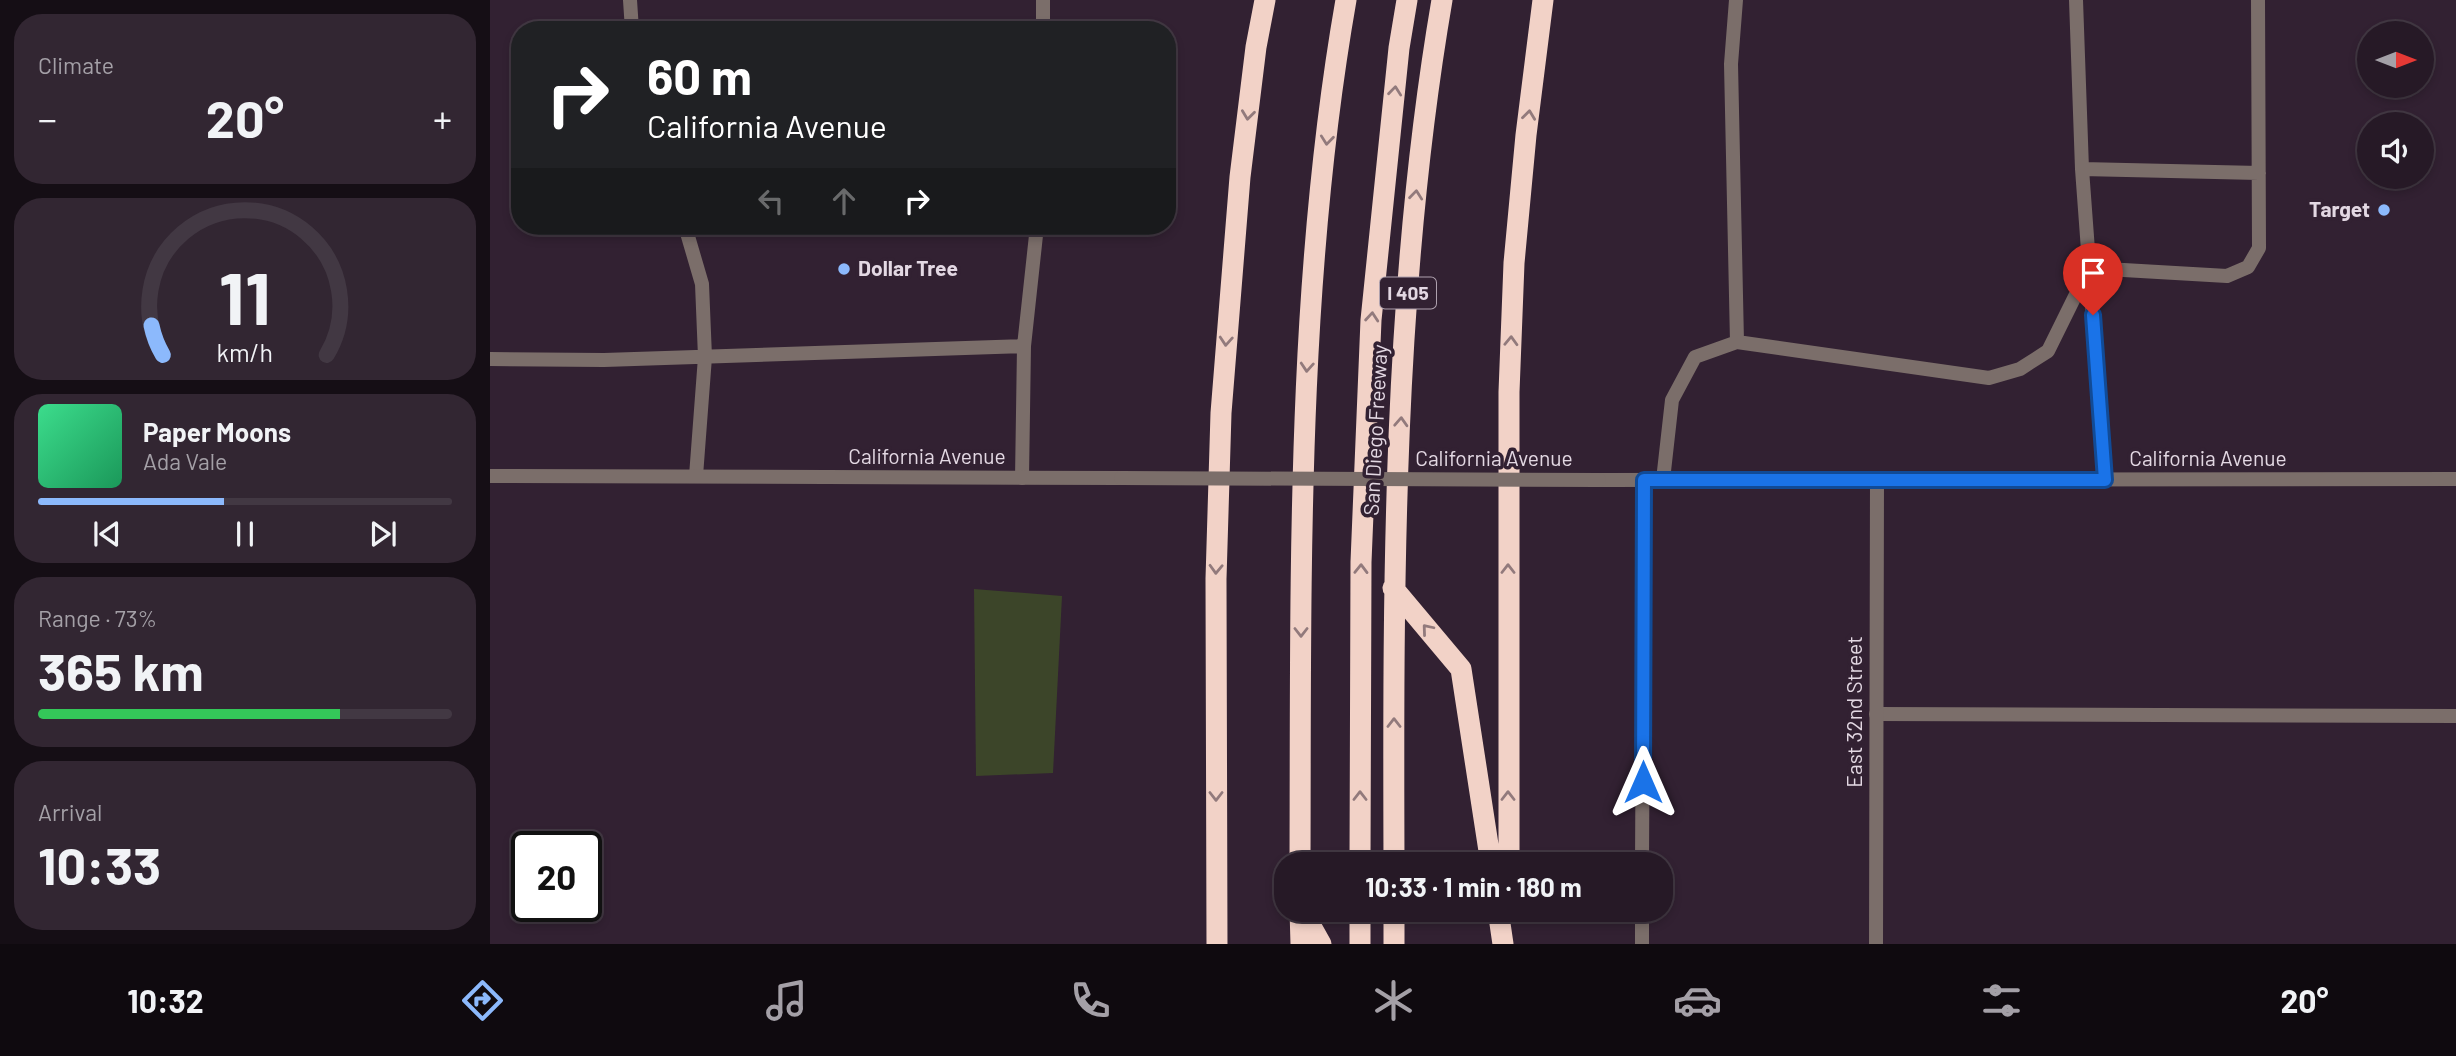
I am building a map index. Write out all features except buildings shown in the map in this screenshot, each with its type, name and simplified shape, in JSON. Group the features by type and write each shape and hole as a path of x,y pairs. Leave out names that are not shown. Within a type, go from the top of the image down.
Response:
{"highway":[{"path":"1253,0 1256,47"},
{"path":"1217,944 1216,579 1221,413 1239,191 1256,47 1265,0"},
{"path":"1300,852 1304,419 1315,247 1346,0"},
{"path":"1360,852 1361,562 1371,320 1399,48 1407,0"},
{"name":"San Diego Freeway","path":"1394,852 1393,589 1404,350 1425,110 1442,0"},
{"path":"1508,852 1509,392 1514,263 1526,135 1543,0"},
{"path":"1393,589 1461,669 1489,852"},
{"path":"1300,944 1301,922"},
{"path":"1308,922 1321,944"},
{"path":"1360,922 1360,944"},
{"path":"1394,922 1394,944"},
{"path":"1500,922 1503,944"},
{"path":"1509,922 1509,944"}],"street":[{"path":"630,0 631,21"},
{"path":"1043,0 1043,21"},
{"path":"1737,0 1731,64 1737,342"},
{"path":"2076,0 2082,169 2105,480"},
{"path":"2089,268 2227,276 2248,267 2259,248 2258,0"},
{"path":"2082,169 2259,173"},
{"path":"688,235 702,284 705,357 696,476"},
{"path":"1022,478 1024,346 1037,235"},
{"path":"1662,480 1672,400 1695,357 1737,342 1989,378 2021,369 2048,351 2089,268"},
{"path":"490,359 604,360 1024,346"},
{"name":"California Avenue","path":"490,476 1599,480 2456,479"},
{"path":"1643,852 1644,480"},
{"name":"East 32nd Street","path":"1876,944 1877,480"},
{"path":"1876,714 2456,716"},
{"path":"1642,922 1642,944"}],"green space":[{"path":"974,589 1062,596 1053,773 976,776"}],"place":[{"name":"Target","path":"2384,210"},
{"name":"Dollar Tree","path":"844,269"}],"route":[{"path":"1643,782 1644,480 2105,480 2093,315"}]}
